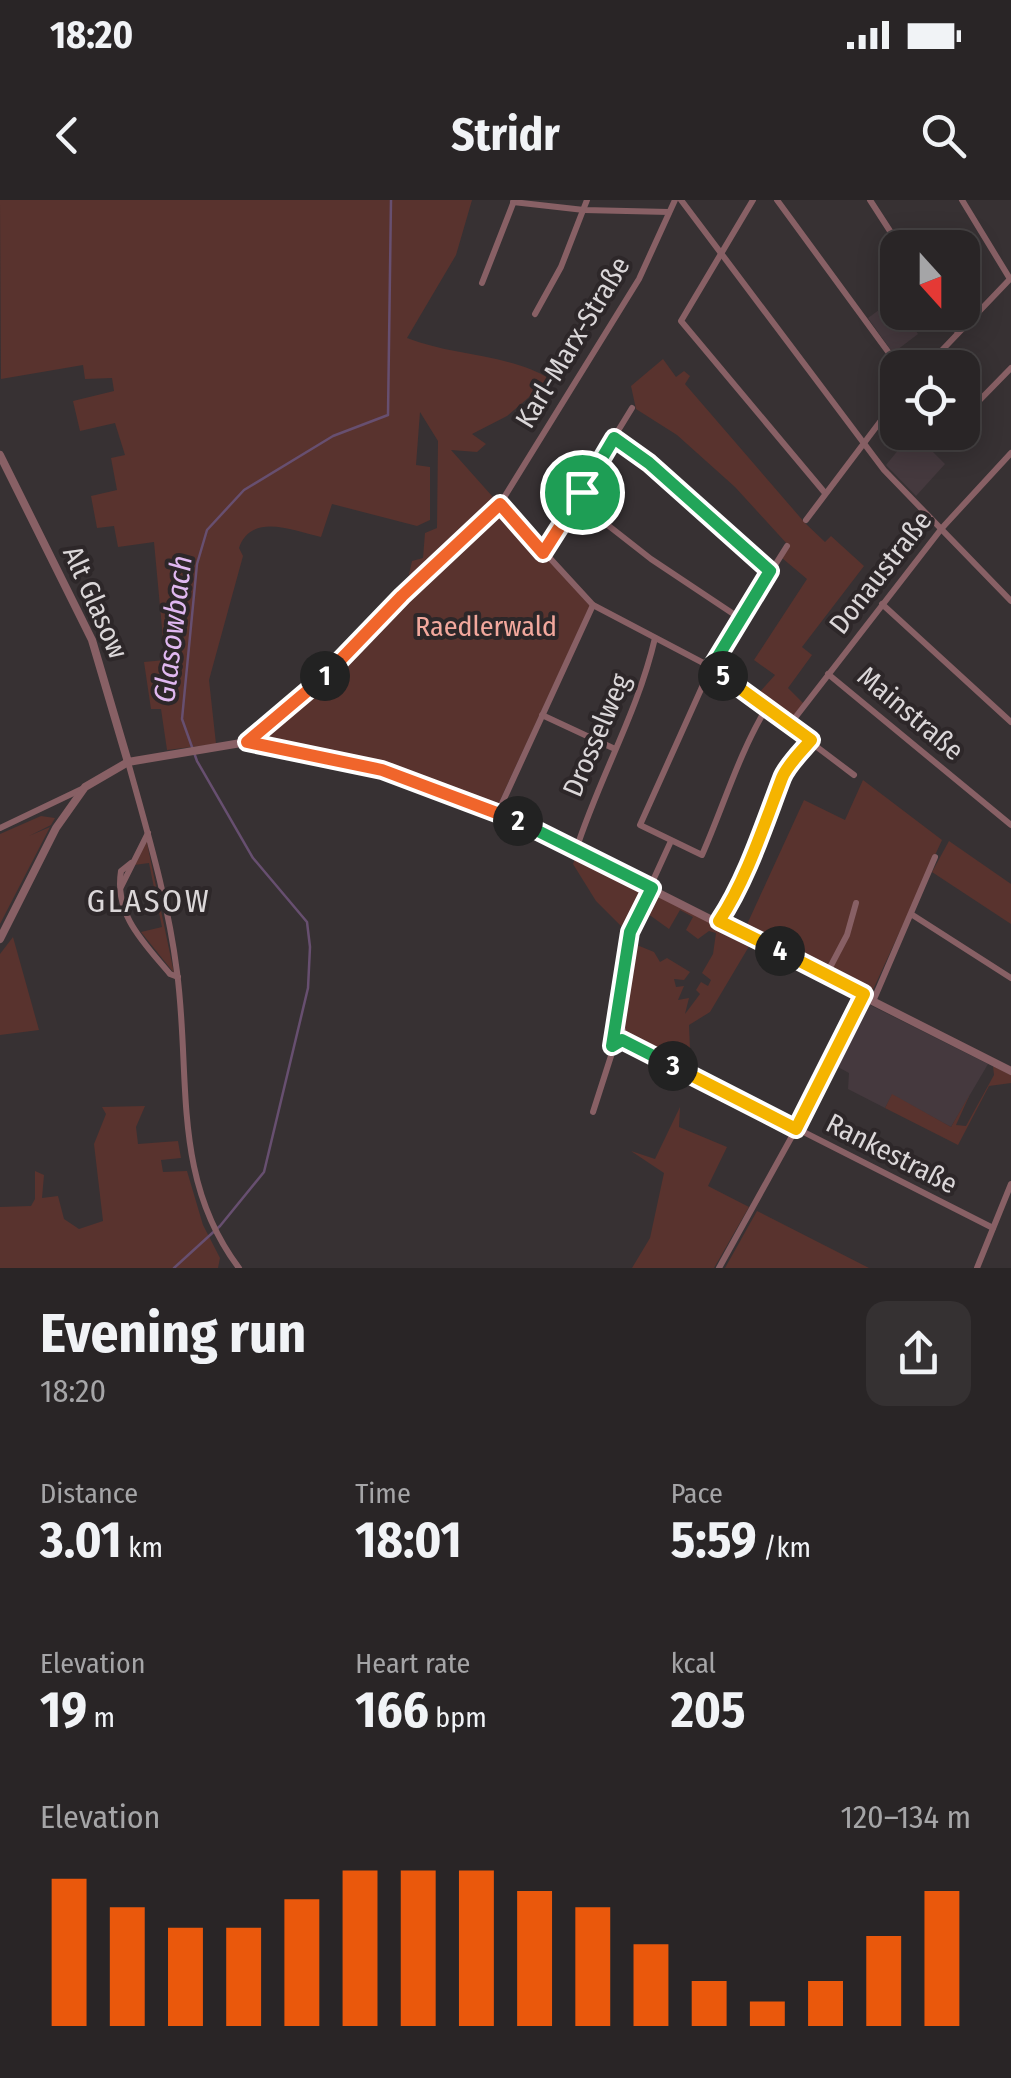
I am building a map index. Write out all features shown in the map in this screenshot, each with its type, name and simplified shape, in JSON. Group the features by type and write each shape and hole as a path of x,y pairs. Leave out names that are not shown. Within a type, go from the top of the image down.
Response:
{"street":[{"path":"535,314 562,267 588,200"},
{"path":"678,200 861,441 1011,601"},
{"name":"Karl-Marx-Straße","path":"247,742 300,700 500,504 635,285 678,200"},
{"path":"754,200 681,320 825,492"},
{"path":"777,200 887,350"},
{"path":"870,200 890,230"},
{"path":"941,350 1010,280 962,200"},
{"path":"482,284 514,201 584,210 669,212"},
{"path":"980,400 1011,368"},
{"path":"543,553 632,408"},
{"path":"806,520 880,419"},
{"path":"614,438 649,463 770,571"},
{"name":"Alt Glasow","path":"0,455 96,649 148,833 178,977 190,1157 210,1226 238,1268"},
{"name":"Donaustraße","path":"791,724 942,528 1009,459"},
{"path":"577,501 651,559 741,619"},
{"path":"500,504 592,605 711,668 854,774"},
{"path":"767,707 743,746 730,791 702,855 640,825 711,668 787,546"},
{"path":"882,604 1011,722"},
{"path":"498,812 592,605"},
{"name":"Drosselweg","path":"576,850 648,671 655,638"},
{"name":"Mainstraße","path":"828,674 1011,825"},
{"path":"542,714 615,749"},
{"path":"719,921 736,896 753,844 776,804 783,775 811,740"},
{"path":"0,828 58,802 128,762 247,742 382,770 498,812 1010,1067"},
{"path":"106,773 134,780"},
{"path":"0,938 66,812 85,787"},
{"path":"58,802 66,812"},
{"path":"148,833 131,864 122,871 122,909 170,974 178,977"},
{"path":"593,1112 612,1046 630,932 671,841"},
{"path":"874,999 935,857"},
{"path":"826,975 847,935 856,903"},
{"path":"911,914 1011,978"},
{"path":"719,1268 796,1129 864,994"},
{"path":"612,1046 617,1042 628,1043 616,1010"},
{"name":"Rankestraße","path":"628,1043 993,1228"},
{"path":"977,1268 1011,1184"}],"shaded area":[{"path":"880,309 880,330 915,330 918,334 897,350 891,350 868,318"},
{"path":"898,450 931,450 945,464 916,496 886,465"},
{"path":"868,1004 988,1064 951,1127 892,1095 885,1108 848,1089 849,1073 836,1066"}],"green space":[{"name":"Raedlerwald","path":"0,200 472,200 456,255 407,338 517,365 550,379 507,416 472,434 486,444 477,452 451,450 590,606 496,809 445,789 260,740 403,602 412,561 423,558 425,533 437,528 438,441 420,412 416,465 430,467 430,520 417,526 332,504 321,537 286,528 253,530 239,548 243,556 209,680 216,744 167,750 161,709 151,709 144,662 165,660 154,542 118,547 114,526 97,528 91,496 117,490 111,458 125,455 115,423 80,431 73,401 114,391 112,378 85,379 83,365 1,379"},
{"path":"663,359 676,377 684,371 690,376 685,384 805,523 825,542 831,536 864,566 802,647 812,655 788,688 804,704 790,720 757,695 775,675 754,660 807,579 782,558 788,545 735,487 677,435 636,409 631,386"},
{"path":"863,780 942,840 871,994 744,931 804,800 845,820"},
{"path":"41,816 55,818 51,825 29,836 50,827 0,924 0,834"},
{"path":"146,838 174,973 141,932 162,927 149,863 134,865"},
{"path":"949,841 1011,884 1011,924 932,872"},
{"path":"576,856 647,892 626,931 596,901 573,864"},
{"path":"652,893 751,943 710,1012 689,1025 691,1074 615,1036 632,943 654,952 660,962 667,958 690,972 684,980 674,979 676,987 684,986 678,1000 689,998 685,1014 700,994 696,990 701,982 708,986 711,980 702,973 713,954 716,933 709,931 698,939 686,930 693,917 680,910 669,929 644,911"},
{"path":"13,937 39,1030 0,1035 0,954"},
{"path":"993,1066 1011,1075 1011,1083 989,1086 958,1145 885,1108 892,1094 951,1127 970,1094 956,1125 966,1126 994,1075"},
{"path":"145,1106 136,1127 138,1144 178,1141 181,1158 161,1160 163,1172 187,1171 203,1225 220,1258 218,1268 0,1268 0,1207 31,1206 35,1199 35,1171 44,1175 42,1198 58,1196 64,1219 79,1229 103,1221 94,1144 106,1114 102,1107"},
{"path":"680,1107 679,1127 727,1147 708,1186 749,1207 714,1268 632,1268 650,1238 664,1173 631,1151 655,1159"},
{"path":"757,1211 869,1268 725,1268"}],"waterway":[{"name":"Glasowbach","path":"174,1268 220,1226 264,1172 308,988 310,947 307,922 253,858 197,761 182,719 197,564 207,530 244,490 333,436 388,415 391,200"}],"district":[{"name":"GLASOW","path":"149,901"}],"route":[{"path":"614,438 649,463 770,571 711,668 811,740 783,775 776,804 753,844 752,855 735,888 736,896 719,921 864,994 796,1129 622,1040 612,1046 630,932 652,888 498,812 441,790 382,770 247,742 300,700 500,504 543,553 582,492 614,438"}]}
